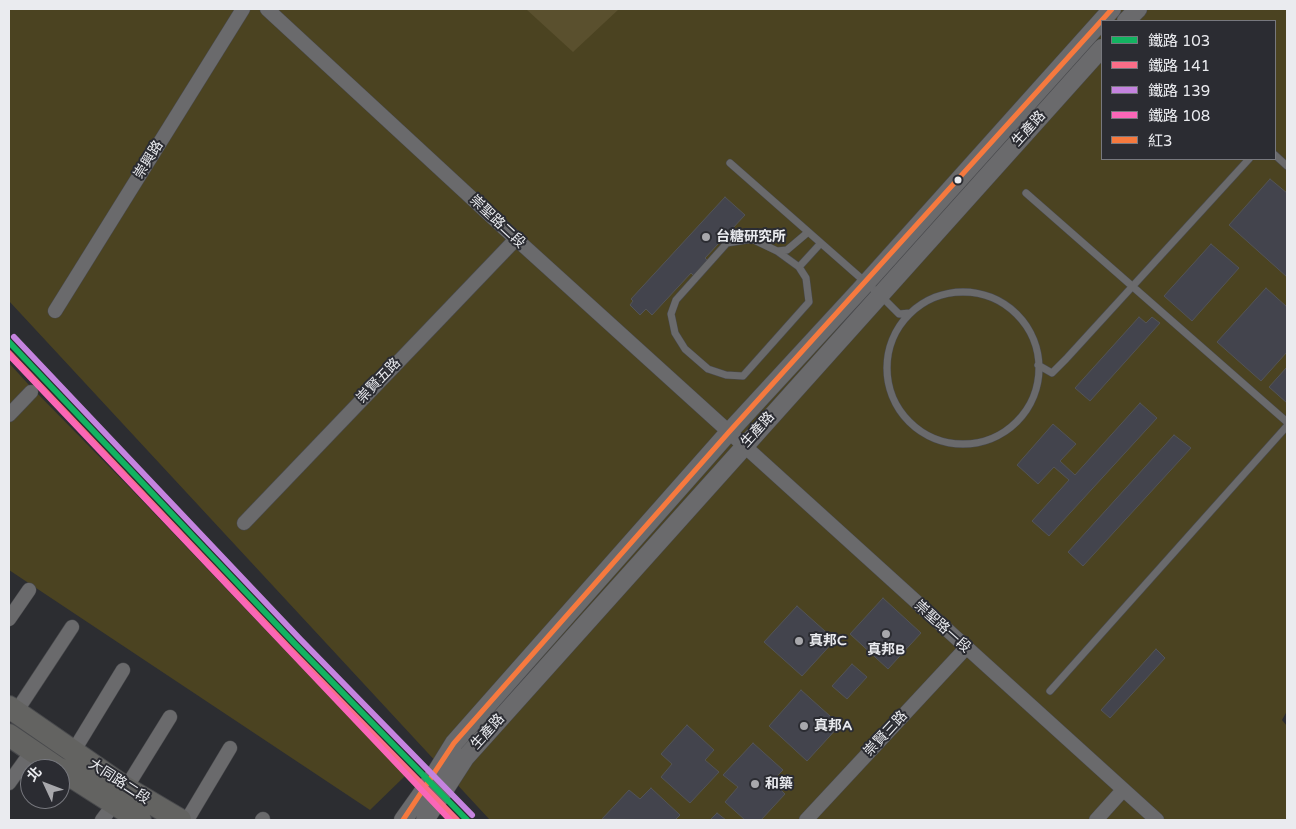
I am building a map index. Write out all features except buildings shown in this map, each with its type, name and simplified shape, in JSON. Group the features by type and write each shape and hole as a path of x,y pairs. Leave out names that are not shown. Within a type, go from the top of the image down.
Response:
{"main road":[{"name":"大同路二段","path":"12,710 60,759"},
{"name":"大同路二段","path":"9,735 32,751 53,759"},
{"name":"大同路二段","path":"70,768 114,804 140,820"},
{"name":"大同路二段","path":"114,804 180,820"}],"street":[{"name":"崇興路","path":"55,311 244,9"},
{"name":"崇聖路二段","path":"267,9 729,432"},
{"name":"生產路","path":"1102,20 1112,9"},
{"path":"1127,20 1138,9"},
{"name":"生產路","path":"403,820 454,744 729,432 866,283 1101,21"},
{"name":"生產路","path":"425,820 465,758 1101,49"},
{"name":"崇賢五路","path":"244,524 516,239"},
{"path":"9,415 31,392"},
{"name":"崇聖路一段","path":"729,432 1157,820"},
{"path":"9,619 29,590"},
{"path":"12,710 72,627"},
{"name":"崇賢三路","path":"806,820 966,648"},
{"path":"67,759 124,670"},
{"path":"114,804 170,717"},
{"path":"187,820 230,748"},
{"path":"9,783 32,751"},
{"path":"1096,820 1123,790"}],"lane":[{"path":"1276,156 1287,166"},
{"path":"1038,365 1052,372 1248,160"},
{"path":"730,163 807,233 880,294 899,314 910,313"},
{"path":"1026,192 1287,424 1050,690"},
{"path":"777,251 787,250 807,233"},
{"path":"752,239 777,251 799,267 806,278 809,302 743,376 726,375 708,369 685,349 675,333 671,314 676,300 727,243 752,239"},
{"path":"799,267 820,244"},
{"path":"971,291 995,298 1015,311 1030,331 1038,354 1038,365 1039,379 1031,402 1017,422 996,437 970,444 944,442 921,432 902,414 890,391 886,365 892,340 910,313 924,302 947,293 971,291"}],"shaded area":[{"path":"9,9 1287,9 1287,711 1282,720 1287,726 1287,820 490,820 9,301"},
{"path":"526,9 619,9 573,52"},
{"path":"9,363 29,385 9,407"},
{"path":"37,393 405,776 370,810 9,570 9,423"}],"rail line":[{"name":"139","path":"14,337 300,639 472,815"},
{"name":"103","path":"9,342 295,644 467,820"},
{"name":"141","path":"9,353 290,649 457,820"},
{"name":"108","path":"9,355 450,820"}],"transit line":[{"name":"紅3","path":"1102,20 1112,9"},
{"name":"紅3","path":"403,820 454,743 729,432 1101,21"}],"place":[{"name":"台糖研究所","path":"706,237"},
{"name":"真邦B","path":"886,634"},
{"name":"真邦C","path":"799,641"},
{"name":"真邦A","path":"804,726"},
{"name":"和築","path":"755,784"}]}
